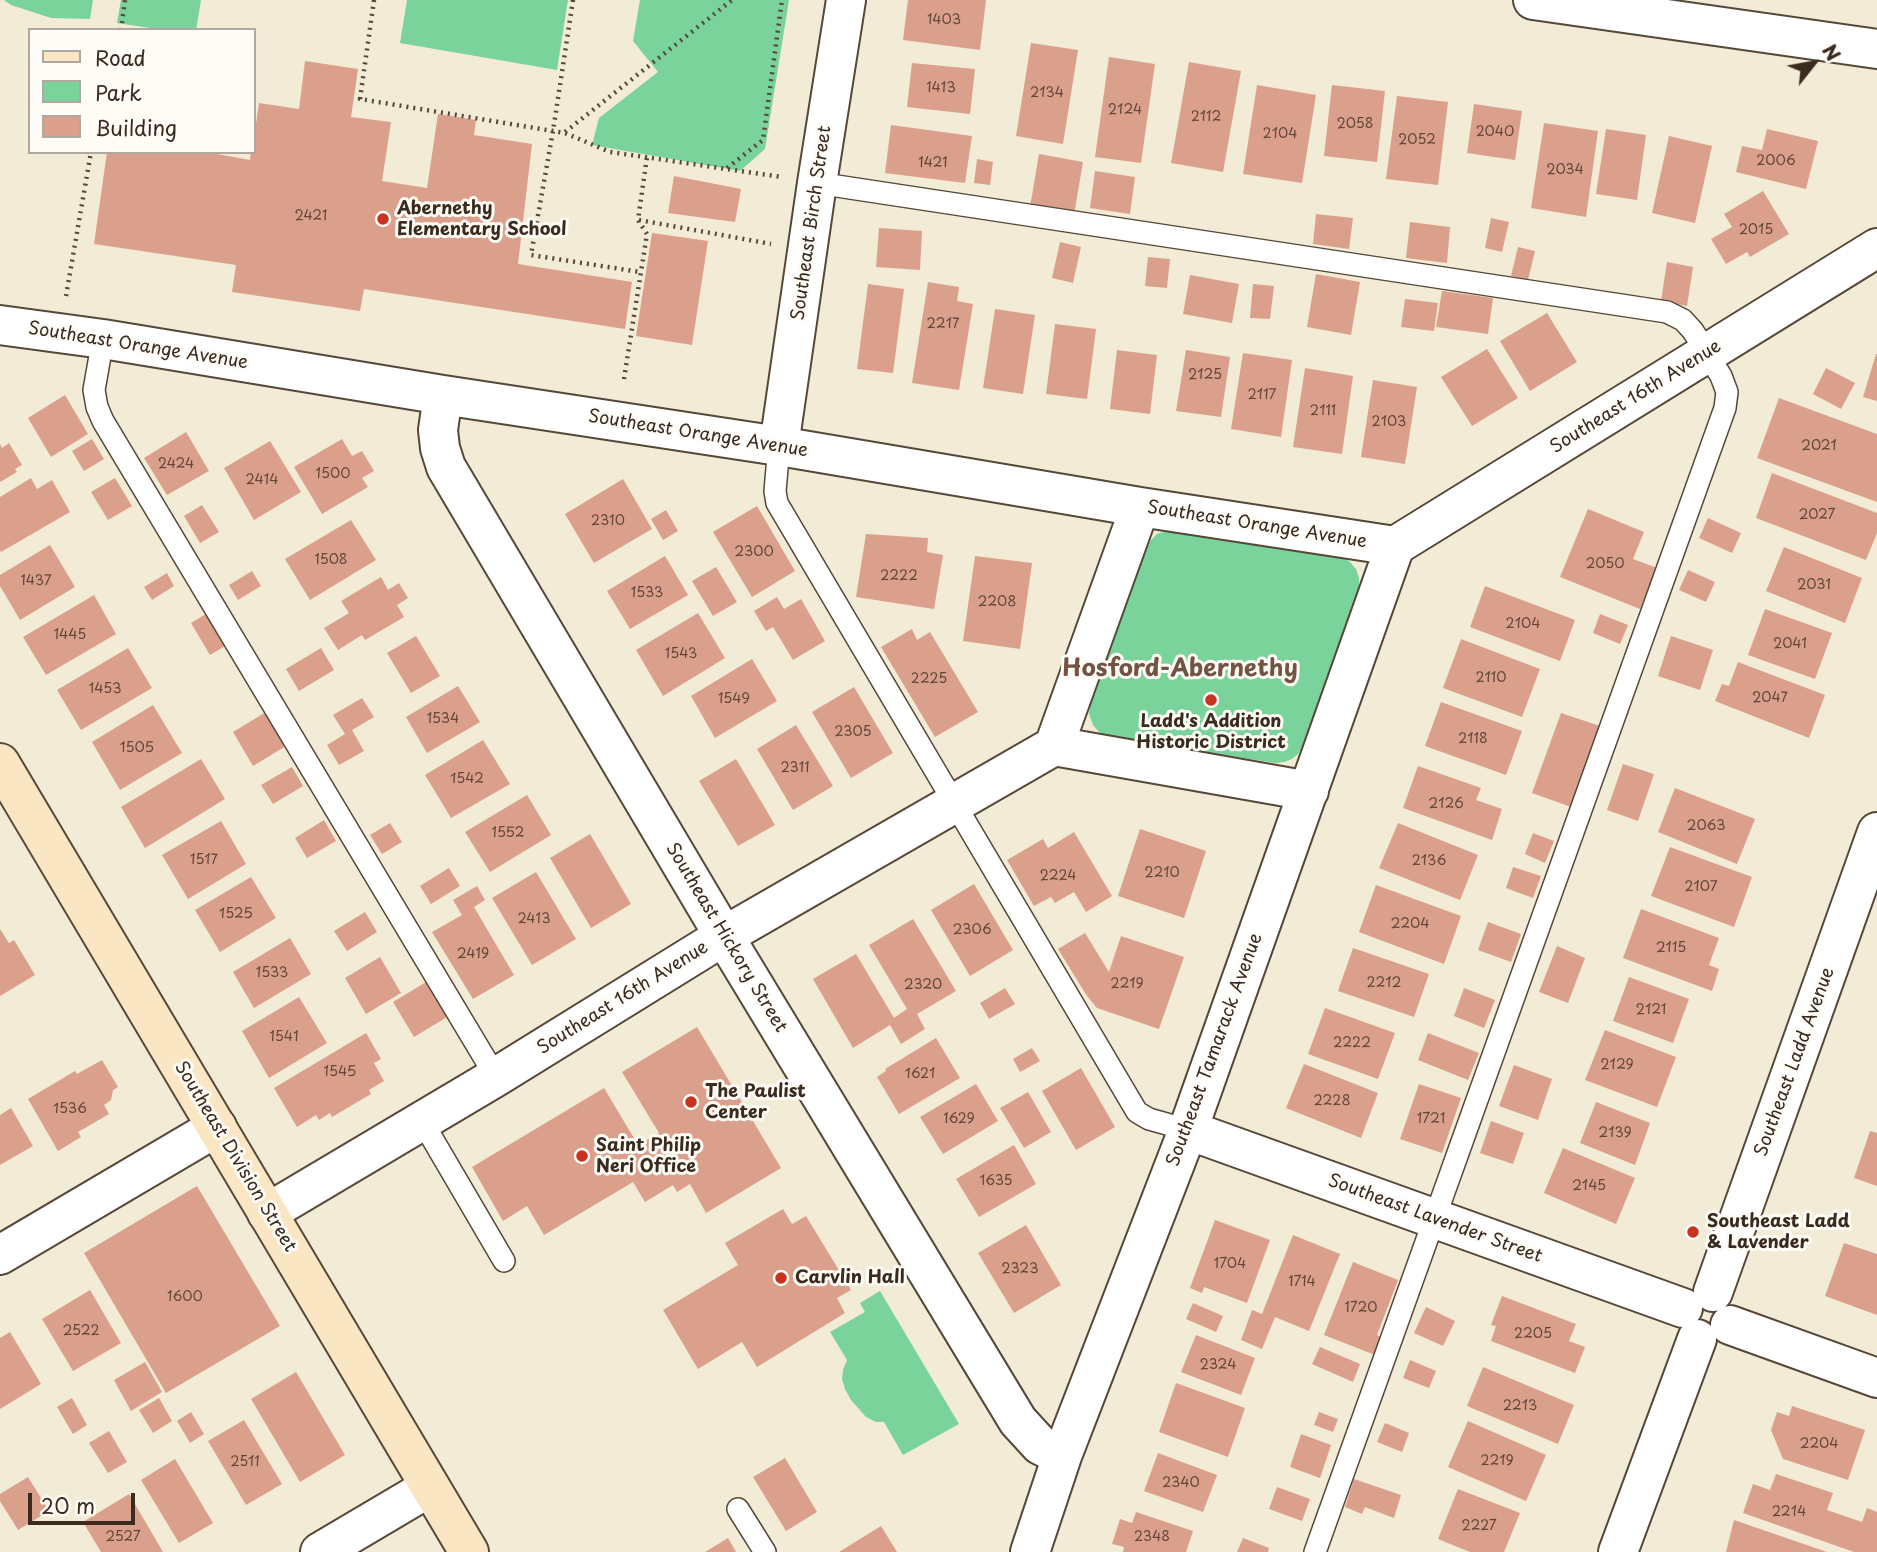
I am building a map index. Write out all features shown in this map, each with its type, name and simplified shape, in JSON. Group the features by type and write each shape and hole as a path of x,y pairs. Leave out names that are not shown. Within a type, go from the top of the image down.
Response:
{"main road":[{"name":"Southeast Division Street","path":"1,765 469,1552"}],"street":[{"name":"Southeast Birch Street","path":"779,446 802,181 846,0"},
{"path":"1533,0 1877,49"},
{"name":"Southeast 16th Avenue","path":"1395,546 1877,248"},
{"name":"Southeast Orange Avenue","path":"0,325 103,339 443,396 779,446 1140,507 1395,546"},
{"name":"Southeast Hickory Street","path":"443,396 438,430 446,467 724,936 1018,1421 1040,1445 1062,1456"},
{"path":"1140,507 1054,746 1309,791"},
{"name":"Southeast Tamarack Avenue","path":"1030,1552 1062,1456 1188,1130 1395,546"},
{"name":"Southeast 16th Avenue","path":"267,1213 496,1077 724,936 1054,746"},
{"name":"Southeast Ladd Avenue","path":"1618,1552 1706,1316 1877,832"},
{"path":"0,1255 217,1127"},
{"name":"Southeast Lavender Street","path":"1188,1130 1877,1378"},
{"path":"320,1552 430,1487"}],"lane":[{"path":"802,181 1667,312 1683,320 1693,331 1727,392 1725,408 1315,1552"},
{"path":"103,339 94,390 103,421 496,1077"},
{"path":"779,446 775,491 777,503 1138,1112 1149,1119 1188,1130"},
{"path":"422,1121 505,1261"},
{"path":"738,1509 765,1552"}],"path":[{"path":"121,28 125,0"},
{"path":"374,0 360,99 565,133 610,152 802,181"},
{"path":"573,0 531,255 640,272"},
{"path":"565,133 732,0"},
{"path":"726,169 763,140 782,0"},
{"path":"65,302 91,154"},
{"path":"624,379 647,234 638,220 647,157"},
{"path":"638,220 780,246"}],"green space":[{"path":"4,0 93,0 90,19 51,18 11,5"},
{"path":"121,0 201,0 196,28 150,28 117,23"},
{"path":"407,0 568,0 557,70 400,43"},
{"path":"640,0 789,0 765,149 740,171 592,145 599,118 658,72 633,41"},
{"path":"1166,531 1341,557 1356,569 1359,587 1302,747 1292,759 1276,763 1111,738 1100,733 1093,725 1089,714 1090,704 1146,548 1157,534"},
{"path":"880,1291 959,1424 903,1455 884,1422 876,1422 866,1417 851,1400 842,1379 847,1360 830,1332 865,1312 860,1303"}],"building":[{"path":"908,0 986,0 980,50 903,40"},
{"path":"1031,43 1078,50 1063,144 1016,136"},
{"path":"1109,57 1155,64 1141,163 1095,157"},
{"path":"305,61 358,69 351,117 391,122 382,181 427,188 438,114 476,120 474,135 532,144 518,264 632,282 625,329 364,289 360,311 232,292 236,265 94,244 107,154 217,154 250,160 251,154 256,154 259,103 299,109"},
{"path":"1189,62 1241,71 1223,172 1171,163"},
{"path":"912,63 975,69 970,114 907,107"},
{"path":"1257,85 1316,95 1302,183 1243,174"},
{"path":"1332,85 1385,91 1377,162 1324,156"},
{"path":"1397,96 1448,102 1438,185 1386,179"},
{"path":"1474,104 1522,111 1515,160 1467,153"},
{"path":"1544,123 1598,131 1586,217 1531,208"},
{"path":"891,125 972,136 965,183 885,173"},
{"path":"1606,129 1646,135 1637,200 1596,194"},
{"path":"1767,129 1818,141 1806,189 1736,172 1742,146 1762,150"},
{"path":"1669,136 1712,146 1695,223 1652,213"},
{"path":"1039,154 1083,162 1074,215 1030,207"},
{"path":"977,159 993,162 990,185 974,183"},
{"path":"1095,171 1135,177 1130,214 1090,208"},
{"path":"674,176 741,189 735,222 668,213"},
{"path":"1763,191 1789,234 1750,257 1747,252 1726,264 1711,239 1732,227 1724,214"},
{"path":"1316,214 1353,218 1349,249 1313,244"},
{"path":"1491,218 1509,222 1502,252 1485,248"},
{"path":"1410,222 1450,227 1447,263 1406,258"},
{"path":"879,228 922,231 920,270 876,267"},
{"path":"652,233 708,241 692,345 636,336"},
{"path":"1060,242 1081,247 1073,283 1052,278"},
{"path":"1518,247 1535,251 1528,280 1511,276"},
{"path":"1148,257 1170,259 1167,288 1145,286"},
{"path":"1667,262 1693,267 1687,306 1661,301"},
{"path":"1316,274 1360,282 1351,335 1307,327"},
{"path":"1190,275 1239,284 1232,323 1183,314"},
{"path":"928,282 959,287 957,301 973,304 959,390 912,383"},
{"path":"868,284 904,289 893,373 857,369"},
{"path":"1253,284 1274,286 1270,319 1250,318"},
{"path":"1442,291 1493,298 1488,334 1436,327"},
{"path":"1405,299 1438,303 1434,331 1401,327"},
{"path":"995,309 1035,315 1023,394 983,388"},
{"path":"1547,313 1577,362 1530,391 1500,341"},
{"path":"1055,324 1096,329 1087,399 1046,394"},
{"path":"1487,349 1518,398 1472,426 1441,377"},
{"path":"1117,350 1157,355 1150,414 1110,409"},
{"path":"1186,350 1230,357 1221,417 1176,411"},
{"path":"1243,353 1292,360 1281,437 1231,429"},
{"path":"1877,354 1877,401 1863,397"},
{"path":"1305,368 1353,376 1342,454 1293,447"},
{"path":"1826,368 1855,383 1841,409 1813,394"},
{"path":"1373,380 1417,387 1405,464 1361,457"},
{"path":"65,395 88,434 51,457 28,418"},
{"path":"1779,398 1877,434 1877,502 1757,458"},
{"path":"186,432 209,471 167,495 144,458"},
{"path":"92,439 104,459 84,471 72,451"},
{"path":"342,439 352,456 362,451 374,471 362,478 368,487 322,514 294,467"},
{"path":"270,441 301,492 254,520 224,468"},
{"path":"9,443 22,465 15,469 17,472 0,482 0,444 2,448"},
{"path":"1772,473 1877,513 1877,533 1866,560 1756,518"},
{"path":"31,478 37,489 52,480 70,512 1,552 0,497"},
{"path":"115,478 132,506 108,520 91,492"},
{"path":"623,479 652,529 594,563 565,514"},
{"path":"202,505 219,532 200,543 184,516"},
{"path":"757,506 795,571 752,597 713,532"},
{"path":"1588,509 1644,532 1633,559 1657,568 1640,609 1560,577"},
{"path":"666,510 678,531 663,540 651,519"},
{"path":"1708,518 1741,533 1732,553 1699,538"},
{"path":"351,520 376,560 310,600 285,559"},
{"path":"866,534 928,538 927,552 943,555 934,609 856,597"},
{"path":"50,545 75,587 20,620 0,586 0,575"},
{"path":"1784,547 1862,578 1845,623 1766,591"},
{"path":"665,556 688,595 630,629 607,591"},
{"path":"975,556 1032,563 1020,649 963,641"},
{"path":"716,567 737,602 713,616 692,581"},
{"path":"1688,570 1715,582 1706,602 1679,590"},
{"path":"252,571 261,586 238,600 229,585"},
{"path":"167,573 174,586 152,600 144,587"},
{"path":"381,577 388,590 399,583 408,598 397,605 404,617 365,640 362,635 338,650 324,628 349,613 341,601"},
{"path":"1485,586 1575,620 1560,661 1470,627"},
{"path":"94,595 116,634 46,675 23,637"},
{"path":"777,597 784,609 801,599 825,641 793,660 773,627 766,631 754,611"},
{"path":"1765,609 1832,633 1815,679 1748,655"},
{"path":"211,611 230,643 210,655 191,623"},
{"path":"698,613 725,658 663,696 636,650"},
{"path":"1600,614 1628,625 1620,644 1593,633"},
{"path":"912,629 917,640 930,632 978,712 935,737 881,647"},
{"path":"416,636 440,676 411,693 387,653"},
{"path":"1671,636 1713,650 1700,690 1658,676"},
{"path":"1461,639 1540,669 1522,717 1443,688"},
{"path":"128,648 152,688 81,730 57,690"},
{"path":"321,648 334,670 299,691 286,669"},
{"path":"752,659 777,701 715,738 691,696"},
{"path":"1738,662 1825,695 1809,738 1715,701 1722,684 1729,686"},
{"path":"458,686 480,722 427,753 406,717"},
{"path":"854,687 893,753 851,778 812,712"},
{"path":"362,698 374,717 352,730 364,751 339,765 327,745 345,734 333,715"},
{"path":"1441,702 1522,731 1506,775 1425,746"},
{"path":"153,705 182,753 120,790 92,742"},
{"path":"266,712 286,746 253,766 233,732"},
{"path":"1561,713 1600,726 1571,807 1532,793"},
{"path":"796,725 833,786 793,810 757,749"},
{"path":"483,740 510,784 451,818 425,775"},
{"path":"201,759 225,799 145,848 121,807"},
{"path":"736,759 775,825 738,846 699,781"},
{"path":"1623,764 1654,774 1638,821 1607,810"},
{"path":"1418,766 1481,788 1476,800 1502,809 1492,840 1403,808"},
{"path":"292,767 303,786 273,804 261,785"},
{"path":"1675,788 1755,819 1737,864 1658,832"},
{"path":"527,795 551,835 490,872 465,832"},
{"path":"324,820 336,841 307,858 295,838"},
{"path":"221,821 246,864 188,899 162,855"},
{"path":"390,823 402,842 382,854 370,835"},
{"path":"1398,823 1478,855 1460,900 1379,868"},
{"path":"1140,829 1206,851 1184,918 1118,896"},
{"path":"1074,832 1112,896 1086,912 1074,892 1055,903 1051,897 1034,906 1007,860 1043,839 1048,848"},
{"path":"1533,833 1554,841 1545,863 1525,854"},
{"path":"590,834 631,904 591,928 550,858"},
{"path":"1670,847 1752,877 1734,927 1651,896"},
{"path":"1513,867 1541,876 1533,898 1506,888"},
{"path":"449,868 460,886 431,904 420,886"},
{"path":"536,872 576,939 532,965 492,898"},
{"path":"251,877 276,918 220,952 195,910"},
{"path":"974,884 1013,950 970,976 931,910"},
{"path":"1376,885 1461,916 1444,964 1359,932"},
{"path":"477,886 485,900 474,907 514,975 473,999 432,932 462,915 453,900"},
{"path":"1641,909 1719,938 1709,965 1719,969 1712,991 1623,958"},
{"path":"365,912 377,932 347,951 334,931"},
{"path":"913,919 956,991 917,1014 925,1029 901,1044 890,1025 853,1048 813,979 856,954 894,1018 907,1009 869,945"},
{"path":"1488,922 1521,934 1511,962 1478,950"},
{"path":"0,929 9,943 14,940 35,975 0,996"},
{"path":"1085,933 1109,972 1121,936 1184,957 1159,1029 1097,1008 1087,996 1058,949"},
{"path":"290,938 311,974 254,1008 233,972"},
{"path":"1557,946 1585,958 1568,1003 1539,992"},
{"path":"1353,948 1429,974 1414,1017 1338,991"},
{"path":"380,957 401,993 366,1014 345,978"},
{"path":"1629,977 1689,999 1673,1043 1613,1021"},
{"path":"431,979 452,1014 414,1037 393,1002"},
{"path":"1005,988 1015,1004 989,1019 980,1003"},
{"path":"1464,988 1495,1000 1484,1028 1454,1016"},
{"path":"299,997 327,1043 269,1078 242,1031"},
{"path":"1325,1008 1395,1033 1378,1079 1308,1054"},
{"path":"697,1027 781,1168 706,1213 690,1184 677,1192 673,1185 645,1202 633,1182 544,1235 527,1206 503,1221 472,1167 604,1088 638,1145 659,1133 622,1072"},
{"path":"1605,1030 1676,1057 1657,1107 1585,1080"},
{"path":"366,1033 381,1059 374,1063 384,1081 369,1090 371,1094 332,1117 330,1113 319,1120 316,1115 297,1127 274,1088"},
{"path":"1428,1033 1479,1053 1468,1080 1418,1060"},
{"path":"936,1038 960,1078 899,1114 877,1077 886,1071 885,1069"},
{"path":"1032,1048 1040,1061 1020,1072 1013,1059"},
{"path":"102,1060 118,1087 113,1090 111,1100 104,1105 109,1114 78,1132 81,1137 58,1151 28,1099 75,1071 77,1074"},
{"path":"1304,1064 1378,1093 1361,1138 1286,1108"},
{"path":"1514,1065 1552,1079 1538,1120 1499,1106"},
{"path":"1081,1068 1115,1127 1076,1150 1042,1091"},
{"path":"976,1084 998,1121 943,1154 920,1117"},
{"path":"1419,1084 1461,1098 1442,1153 1400,1139"},
{"path":"1028,1092 1051,1132 1024,1148 1000,1108"},
{"path":"1596,1102 1650,1123 1635,1165 1580,1143"},
{"path":"11,1108 33,1146 0,1165 0,1115"},
{"path":"1491,1121 1524,1133 1513,1164 1480,1153"},
{"path":"1870,1131 1877,1133 1877,1186 1854,1178"},
{"path":"1014,1145 1036,1184 979,1217 956,1179"},
{"path":"1563,1148 1635,1178 1616,1224 1544,1193"},
{"path":"197,1186 280,1326 166,1393 84,1253"},
{"name":"Carvlin Hall","path":"783,1209 792,1224 806,1216 851,1290 837,1298 845,1313 757,1367 742,1342 698,1369 663,1310 738,1265 725,1243"},
{"path":"1215,1220 1270,1240 1247,1303 1204,1287 1202,1293 1190,1288"},
{"path":"1026,1225 1061,1285 1014,1313 978,1253"},
{"path":"1293,1235 1340,1254 1309,1331 1275,1317 1262,1349 1241,1340 1252,1310 1262,1314"},
{"path":"1844,1243 1877,1254 1877,1315 1825,1296"},
{"path":"1353,1262 1398,1280 1377,1335 1382,1338 1375,1355 1324,1335"},
{"path":"90,1290 121,1343 73,1371 42,1319"},
{"path":"1502,1296 1576,1324 1569,1341 1585,1347 1575,1373 1491,1341 1496,1326 1491,1325"},
{"path":"1193,1303 1223,1316 1216,1332 1186,1319"},
{"path":"1426,1307 1455,1321 1443,1346 1414,1333"},
{"path":"10,1332 41,1384 0,1409 0,1338"},
{"path":"1196,1335 1255,1358 1241,1395 1181,1372"},
{"path":"1320,1347 1360,1364 1353,1382 1312,1364"},
{"path":"1410,1360 1436,1371 1429,1388 1403,1378"},
{"path":"145,1362 162,1392 131,1411 114,1380"},
{"path":"1483,1367 1574,1405 1558,1444 1467,1406"},
{"path":"296,1372 345,1455 300,1482 251,1399"},
{"path":"1176,1383 1245,1408 1228,1457 1159,1432"},
{"path":"72,1398 87,1425 73,1434 57,1407"},
{"path":"159,1398 172,1421 153,1433 139,1410"},
{"path":"1792,1406 1865,1430 1848,1480 1783,1459 1771,1430 1777,1412 1789,1416"},
{"path":"191,1412 204,1434 190,1443 177,1421"},
{"path":"1319,1412 1338,1419 1333,1432 1314,1425"},
{"path":"244,1420 282,1484 246,1505 208,1441"},
{"path":"1468,1421 1546,1455 1526,1501 1448,1467"},
{"path":"1385,1423 1409,1433 1402,1452 1377,1442"},
{"path":"109,1431 127,1462 108,1473 89,1443"},
{"path":"1301,1434 1331,1445 1320,1478 1290,1467"},
{"path":"1158,1453 1217,1475 1203,1512 1144,1491"},
{"path":"785,1458 817,1512 786,1531 753,1477"},
{"path":"175,1459 213,1523 179,1543 141,1480"},
{"path":"1776,1474 1833,1493 1827,1510 1862,1522 1867,1508 1877,1512 1877,1552 1854,1552 1743,1513 1753,1484 1770,1490"},
{"path":"28,1477 49,1511 18,1530 0,1501 0,1494"},
{"path":"1354,1479 1401,1495 1394,1518 1365,1507 1362,1514 1345,1507"},
{"path":"1277,1487 1310,1499 1302,1521 1269,1509"},
{"path":"1458,1489 1520,1513 1504,1552 1470,1552 1438,1539"},
{"path":"129,1494 163,1552 101,1552 83,1522"},
{"path":"1136,1512 1193,1531 1186,1552 1123,1552 1124,1547 1112,1544 1120,1519 1132,1523"},
{"path":"1734,1520 1827,1552 1726,1552"},
{"path":"881,1526 897,1552 839,1552"},
{"path":"728,1538 736,1552 705,1552"},
{"path":"1243,1538 1269,1548 1268,1552 1237,1552"}],"place":[{"name":"Abernethy Elementary School","path":"383,219"},
{"name":"Ladd's Addition Historic District","path":"1211,700"},
{"name":"The Paulist Center","path":"691,1102"},
{"name":"Saint Philip Neri Office","path":"582,1156"},
{"name":"Southeast Ladd & Lavender","path":"1693,1232"},
{"name":"Carvlin Hall","path":"781,1278"}],"district":[{"name":"Hosford-Abernethy","path":"1180,669"}]}
